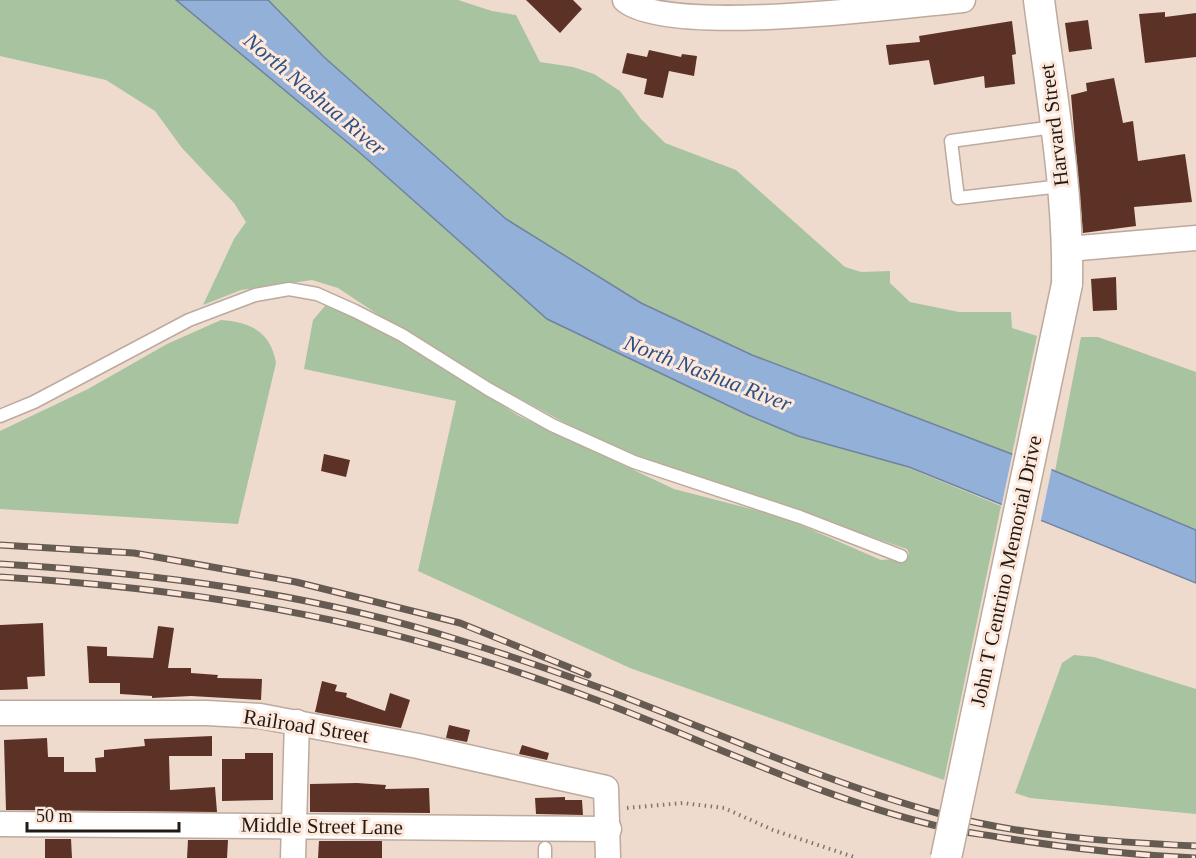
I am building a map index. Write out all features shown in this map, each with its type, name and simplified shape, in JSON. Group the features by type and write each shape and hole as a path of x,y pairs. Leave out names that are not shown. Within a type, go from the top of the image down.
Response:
{"street":[{"path":"625,0 653,13 711,18 800,14 963,0"},
{"name":"Harvard Street","path":"1039,0 1062,186 1068,249 1067,284"},
{"path":"1068,249 1196,238"},
{"name":"John T Centrino Memorial Drive","path":"946,858 1067,284"},
{"name":"Railroad Street","path":"0,713 207,713 250,715 297,722 608,808"},
{"path":"293,858 297,722"},
{"path":"608,808 608,858"},
{"name":"Middle Street Lane","path":"0,824 293,826 608,808"}],"lane":[{"path":"1054,127 951,141 958,198 1062,186"},
{"path":"0,416 34,402 189,320 255,295 289,289 318,294 355,311 402,335 488,389 552,425 624,457 901,555"}],"path":[{"path":"608,808 650,808 683,803 710,805 857,858"}],"green space":[{"path":"0,0 176,0 359,152 547,319 1001,506 944,780 630,668 418,571 456,401 304,369 313,320 325,306 339,308 418,352 519,416 674,489 782,517 881,560 907,558 909,554 907,549 652,462 582,432 442,357 338,288 312,280 241,290 203,305 234,239 246,222 234,203 182,148 155,111 106,80 0,56"},
{"path":"268,0 458,0 492,11 516,15 540,62 573,67 594,74 620,91 641,119 665,143 736,170 845,267 861,272 890,271 890,283 910,302 959,312 1011,312 1012,328 1037,336 1012,454 752,355 641,303 506,219 324,57"},
{"path":"221,320 242,323 258,331 270,344 276,363 238,524 0,509 0,431 88,389 167,344"},
{"path":"1081,337 1098,337 1196,372 1196,530 1055,471"},
{"path":"1074,655 1094,657 1196,689 1196,814 1030,798 1015,793 1062,663"}],"water":[{"name":"North Nashua River","path":"176,0 268,0 324,57 506,219 641,303 752,355 1038,464 1196,530 1196,583 909,467 798,436 748,415 547,319 359,152"}],"pier":[{"path":"1013,451 1052,467 1040,525 1001,508"}],"building":[{"path":"526,0 573,0 582,9 560,33"},
{"path":"1165,12 1165,17 1196,13 1196,57 1145,63 1139,14"},
{"path":"1088,20 1092,49 1069,52 1065,23"},
{"path":"1012,21 1016,54 1012,55 1015,84 985,88 984,76 934,85 929,60 889,65 886,45 920,42 919,36"},
{"path":"649,50 681,57 682,54 697,56 694,76 669,71 663,98 644,94 647,79 622,73 627,53 647,57"},
{"path":"1114,78 1123,123 1133,121 1138,161 1185,154 1192,202 1134,207 1136,226 1083,233 1071,95 1087,91 1086,83"},
{"path":"1116,277 1117,310 1093,311 1091,279"},
{"path":"324,454 350,460 346,477 321,471"},
{"path":"43,623 45,676 27,677 28,689 0,690 0,625"},
{"path":"158,626 174,628 168,668 191,668 191,673 218,675 217,678 262,679 261,700 191,696 152,698 152,696 120,694 120,683 89,683 87,646 107,647 107,656 153,658"},
{"path":"322,681 337,685 335,691 347,693 346,697 385,711 390,693 410,700 401,728 315,712"},
{"path":"449,725 470,730 467,742 446,738"},
{"path":"212,736 212,756 169,756 170,790 215,787 217,812 6,810 4,740 47,738 48,757 64,757 64,772 96,772 95,758 104,757 104,750 145,746 144,739"},
{"path":"522,745 549,753 547,760 519,754"},
{"path":"245,753 273,753 273,800 222,801 222,759 245,759"},
{"path":"310,784 386,785 385,789 429,788 430,813 310,812"},
{"path":"565,797 565,800 582,800 583,815 536,814 535,798"},
{"path":"45,839 71,839 72,858 45,858"},
{"path":"188,840 228,840 227,858 187,858"},
{"path":"319,841 382,841 382,858 318,858"}],"railway":[{"path":"0,545 134,553 296,582 460,623 588,675"},
{"path":"0,564 174,580 232,588 346,610 459,640 532,664 606,690 812,772 937,813 968,821 1033,832 1099,840 1196,846"},
{"path":"0,577 171,593 341,622 452,651 545,681 641,717 766,769 893,814 954,830 1028,842 1123,853 1195,858"}]}
